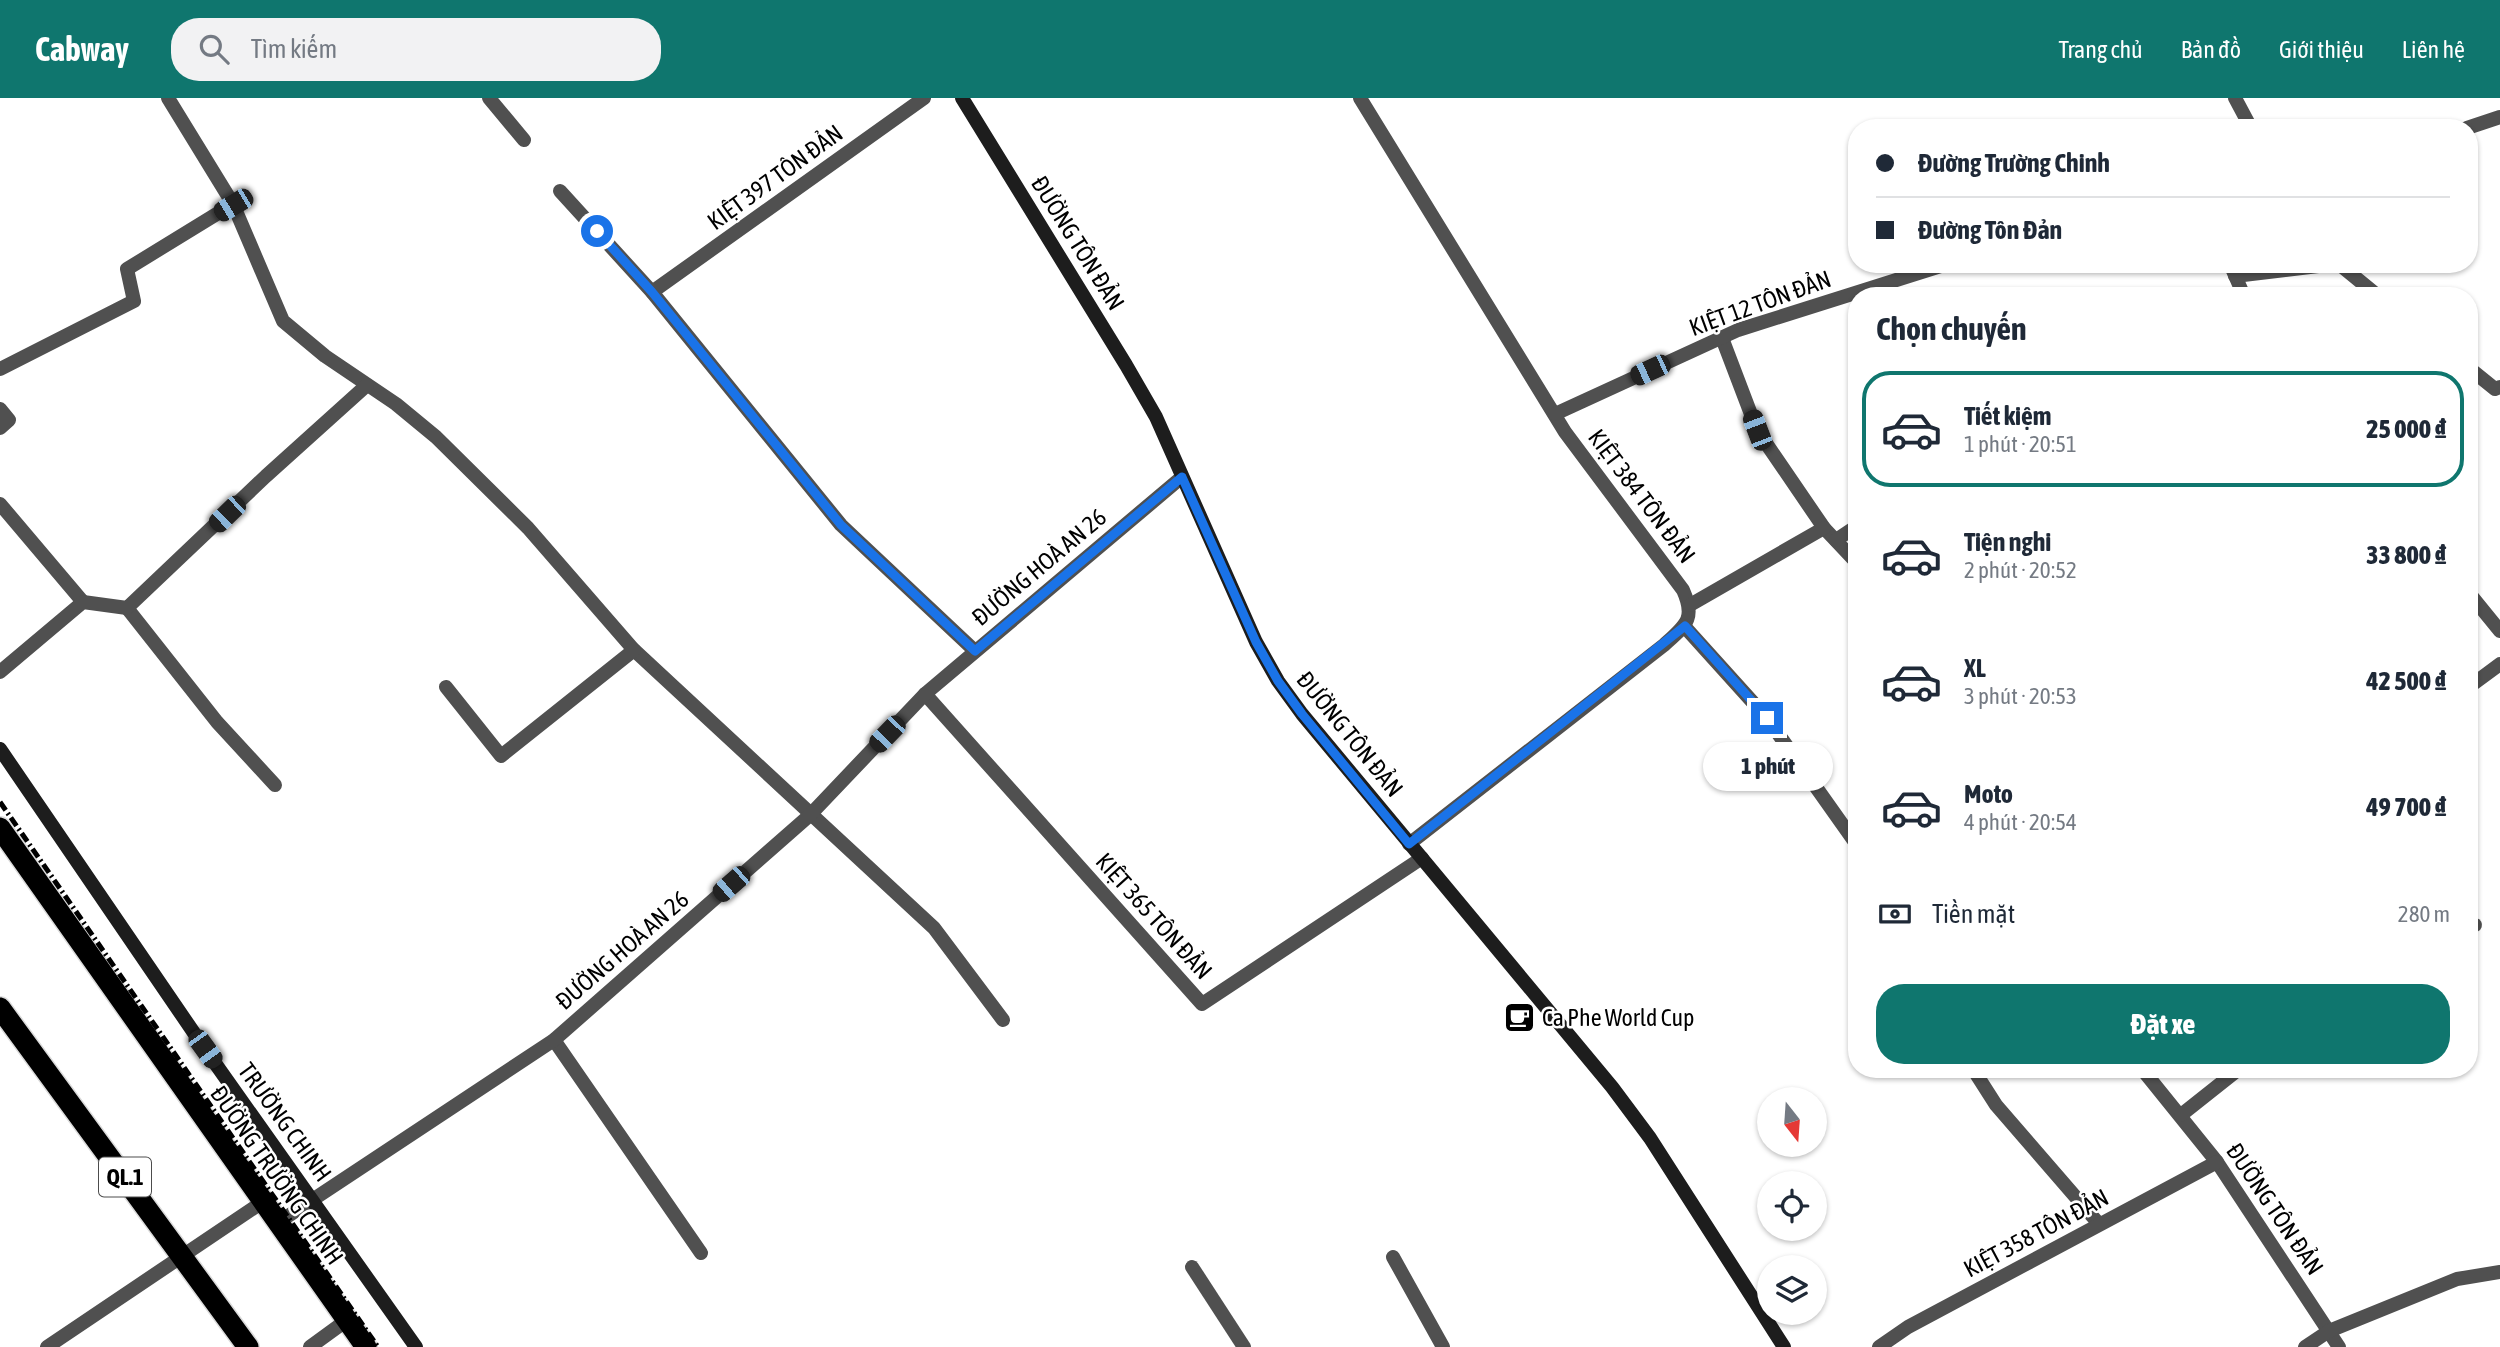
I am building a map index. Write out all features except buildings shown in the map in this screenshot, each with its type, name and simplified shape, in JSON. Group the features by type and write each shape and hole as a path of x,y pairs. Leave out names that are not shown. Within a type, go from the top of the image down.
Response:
{"highway":[{"name":"ĐƯỜNG TRƯỜNG CHINH","path":"0,828 366,1347"},
{"name":"QL.1","path":"0,1008 248,1347"}],"street":[{"path":"168,98 233,205 283,321 325,356 396,404 436,437 528,528 634,650 934,928 1003,1020"},
{"path":"489,98 524,140"},
{"name":"KIỆT 397 TÔN ĐẢN","path":"652,292 924,98"},
{"name":"ĐƯỜNG TÔN ĐẢN","path":"962,98 1156,417 1256,642 1278,681 1302,714 1612,1087 1650,1138 1784,1347"},
{"name":"KIỆT 384 TÔN ĐẢN","path":"1360,98 1565,432 1683,590 1689,605"},
{"path":"2235,98 2246,119"},
{"path":"2478,124 2500,117"},
{"path":"559,191 652,292 841,525 975,651"},
{"path":"0,369 134,301 127,269 233,205"},
{"name":"KIỆT 12 TÔN ĐẢN","path":"1874,287 1918,273"},
{"path":"2349,273 2366,287"},
{"name":"KIỆT 12 TÔN ĐẢN","path":"1555,414 1738,330 1848,295"},
{"path":"1721,338 1757,430 1824,528 1848,553"},
{"path":"2478,375 2495,389 2500,387"},
{"path":"127,608 367,385"},
{"path":"0,409 9,420 0,428"},
{"name":"ĐƯỜNG HOÀ AN 26","path":"279,1222 554,1040 810,815 926,694 1182,477"},
{"path":"0,504 83,602 127,608 217,722 275,785"},
{"path":"1409,844 1685,626 1690,615 1689,605 1824,528"},
{"path":"1836,540 1848,532"},
{"path":"0,673 83,602"},
{"path":"2478,604 2500,632"},
{"path":"1685,626 1767,718 1848,832"},
{"path":"446,687 501,756 634,650"},
{"path":"2478,680 2500,664"},
{"name":"KIỆT 365 TÔN ĐẢN","path":"926,694 1202,1004 1422,858"},
{"name":"TRƯỜNG CHINH","path":"0,749 205,1049 416,1347"},
{"path":"554,1040 701,1253"},
{"path":"1979,1078 1996,1105 2099,1224"},
{"name":"ĐƯỜNG TÔN ĐẢN","path":"2150,1078 2217,1163 2339,1347"},
{"path":"2181,1115 2228,1078"},
{"name":"KIỆT 358 TÔN ĐẢN","path":"1879,1347 1908,1327 2217,1163"},
{"path":"47,1347 264,1201"},
{"path":"1392,1257 1443,1347"},
{"path":"1192,1267 1244,1347"},
{"path":"2305,1347 2329,1331 2457,1279 2500,1272"},
{"path":"310,1347 347,1320"}],"railway":[{"path":"0,802 378,1347"}],"place":[{"name":"Ca Phe World Cup","path":"1519,1017"}],"route":[{"path":"597,231 652,292 841,525 975,651 1182,477 1256,642 1278,681 1409,844 1685,626 1767,718"}]}
